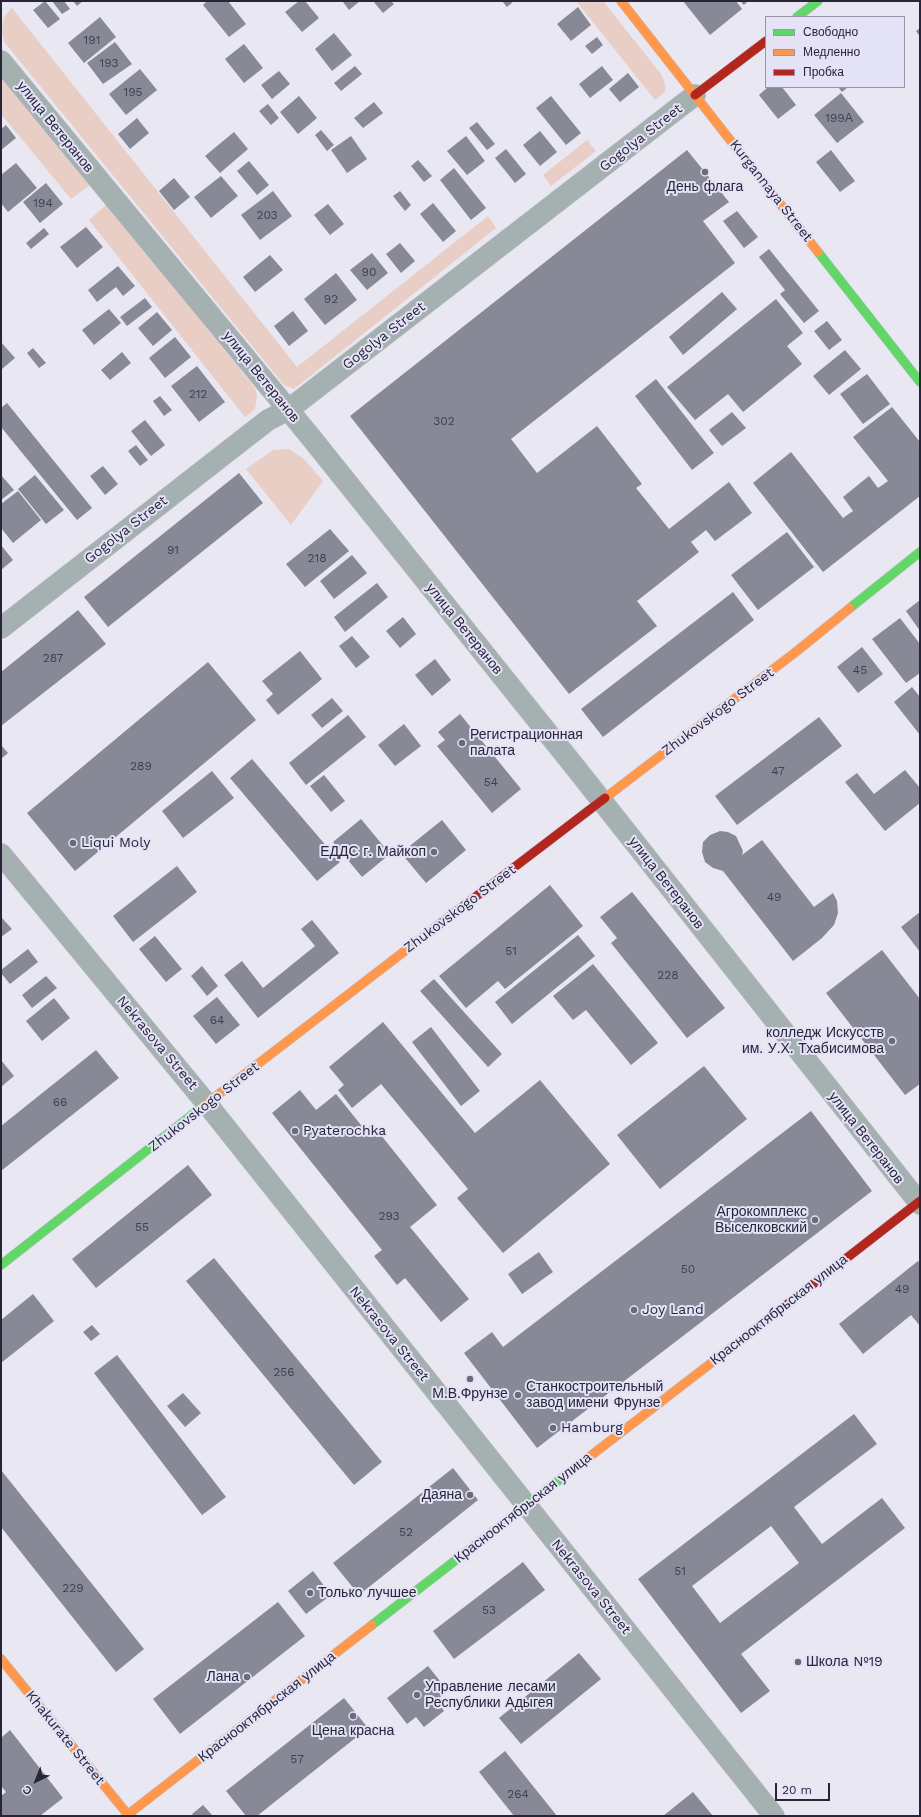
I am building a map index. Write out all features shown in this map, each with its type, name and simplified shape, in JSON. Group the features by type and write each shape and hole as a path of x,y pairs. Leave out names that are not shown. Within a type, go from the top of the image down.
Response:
{"street":[{"name":"Kurgannaya Street","path":"621,1 920,382"},
{"path":"798,16 818,1"},
{"name":"Gogolya Street","path":"1,628 268,420 288,410 765,42"},
{"name":"улица Ветеранов","path":"1,61 288,410 601,800 919,1202"},
{"name":"Zhukovskogo Street","path":"1,1265 207,1104 797,650 920,552"},
{"name":"Nekrasova Street","path":"1,854 207,1104 774,1816"},
{"name":"Краснооктябрьская улица","path":"127,1816 919,1202"},
{"name":"Khakurate Street","path":"1,1659 127,1816"}],"shaded area":[{"path":"576,1 603,1 661,74 666,89 663,94 655,100"},
{"path":"12,8 297,367 488,216 496,228 294,389 284,385 5,43 2,29 3,20"},
{"path":"1,74 91,184 71,199 1,114"},
{"path":"587,140 596,151 551,186 543,175"},
{"path":"107,204 255,388 257,396 255,409 245,417 89,220"},
{"path":"289,449 304,459 323,481 291,525 246,469 273,450"}],"building":[{"path":"45,1 60,19 48,28 33,10"},
{"path":"52,1 64,1 70,9 62,14"},
{"path":"73,1 83,1 77,6"},
{"path":"207,1 228,1 246,24 229,37 203,5"},
{"path":"299,1 305,1 319,18 302,32 285,12"},
{"path":"360,1 349,10 343,2"},
{"path":"373,1 391,1 394,4 383,13"},
{"path":"502,1 514,1 507,7"},
{"path":"683,1 736,1 742,9 710,35"},
{"path":"740,1 748,1 744,5"},
{"path":"578,7 591,25 571,41 557,24"},
{"path":"100,17 116,37 84,63 68,43"},
{"path":"920,28 920,37 916,31"},
{"path":"334,33 352,55 332,71 315,49"},
{"path":"597,37 603,45 592,54 585,46"},
{"path":"115,42 132,64 103,84 87,63"},
{"path":"244,44 263,68 244,83 225,59"},
{"path":"355,66 362,74 341,91 334,83"},
{"path":"602,66 613,80 590,98 579,84"},
{"path":"140,69 157,90 126,115 109,94"},
{"path":"279,71 290,84 272,99 261,85"},
{"path":"628,73 639,87 620,102 609,89"},
{"path":"767,88 783,88 796,105 778,119 759,95"},
{"path":"839,88 847,88 842,92"},
{"path":"841,93 864,122 837,143 814,115"},
{"path":"299,96 317,118 298,134 280,112"},
{"path":"551,96 581,133 566,145 536,108"},
{"path":"374,102 383,113 363,128 354,118"},
{"path":"268,104 279,118 271,125 259,111"},
{"path":"137,118 149,133 130,149 118,134"},
{"path":"477,122 495,144 487,150 469,128"},
{"path":"6,125 16,138 1,150 1,129"},
{"path":"321,130 334,145 327,151 315,135"},
{"path":"540,131 557,152 540,166 523,145"},
{"path":"234,132 248,149 220,173 205,156"},
{"path":"351,136 367,159 347,173 331,150"},
{"path":"466,136 485,161 467,175 447,151"},
{"path":"506,149 526,174 515,183 495,158"},
{"path":"687,150 729,202 703,221 735,263 511,439 537,473 597,426 642,484 636,488 669,529 729,482 752,513 715,541 706,530 691,542 699,552 637,601 657,626 569,694 350,416"},
{"path":"831,150 855,181 840,192 816,162"},
{"path":"418,160 432,176 424,182 411,166"},
{"path":"249,161 269,185 257,195 237,171"},
{"path":"16,163 37,188 8,212 1,203 1,175"},
{"path":"454,168 486,208 471,220 440,180"},
{"path":"221,176 238,196 211,218 194,197"},
{"path":"174,178 190,197 174,210 159,191"},
{"path":"46,183 63,204 40,223 23,202"},
{"path":"273,191 292,216 260,240 241,215"},
{"path":"400,191 411,205 405,211 393,196"},
{"path":"433,203 456,231 443,242 420,214"},
{"path":"328,204 344,224 330,235 314,215"},
{"path":"737,211 758,237 744,248 723,221"},
{"path":"86,227 103,247 77,268 60,247"},
{"path":"44,228 49,234 31,249 26,243"},
{"path":"400,243 415,261 401,273 386,254"},
{"path":"769,249 819,311 804,323 780,294 785,290 759,257"},
{"path":"372,253 388,273 367,290 350,270"},
{"path":"270,255 283,270 255,292 243,277"},
{"path":"118,266 135,286 123,296 116,287 97,302 88,290"},
{"path":"336,273 357,300 325,325 304,299"},
{"path":"722,292 737,309 683,355 669,337"},
{"path":"145,298 152,307 127,326 120,317"},
{"path":"776,299 803,333 787,346 802,364 743,412 728,394 695,420 667,387"},
{"path":"109,309 121,323 94,345 82,330"},
{"path":"293,311 308,331 289,346 274,326"},
{"path":"157,312 172,330 153,346 138,328"},
{"path":"827,321 842,340 829,350 814,331"},
{"path":"175,337 191,357 165,378 149,358"},
{"path":"1,342 15,358 2,369 1,367"},
{"path":"33,348 46,363 39,368 27,353"},
{"path":"845,350 861,369 829,395 813,376"},
{"path":"122,352 131,363 110,380 101,370"},
{"path":"197,366 225,402 199,422 171,386"},
{"path":"867,374 890,404 863,424 840,394"},
{"path":"656,379 714,453 692,470 635,396"},
{"path":"160,396 172,410 164,416 153,401"},
{"path":"7,403 92,508 77,520 1,427 1,408"},
{"path":"892,407 920,442 920,496 823,572 753,483 791,452 843,518 853,511 843,497 869,476 878,488 888,481 853,437"},
{"path":"732,412 746,428 722,446 709,430"},
{"path":"145,420 165,445 151,456 131,431"},
{"path":"136,445 148,460 140,466 128,451"},
{"path":"103,466 118,484 105,495 90,476"},
{"path":"239,473 263,503 108,627 84,597"},
{"path":"1,475 14,490 1,500"},
{"path":"35,475 64,510 46,524 18,489"},
{"path":"18,491 41,520 13,543 1,528 1,504"},
{"path":"330,529 349,551 305,587 286,564"},
{"path":"787,532 814,567 758,610 731,575"},
{"path":"1,545 13,560 1,570"},
{"path":"352,555 367,573 334,599 320,581"},
{"path":"377,583 388,597 345,632 334,617"},
{"path":"733,592 754,620 603,737 581,709"},
{"path":"920,600 920,631 906,611"},
{"path":"78,610 106,644 1,726 1,672"},
{"path":"403,617 416,634 400,648 386,631"},
{"path":"900,618 920,644 920,673 906,683 872,639"},
{"path":"352,636 370,657 356,668 339,646"},
{"path":"862,647 883,674 858,693 837,667"},
{"path":"300,651 322,679 278,715 266,700 273,694 262,681"},
{"path":"435,659 451,680 432,696 415,675"},
{"path":"208,662 256,720 75,871 27,813"},
{"path":"912,687 920,697 920,735 894,702"},
{"path":"332,698 343,711 322,728 311,715"},
{"path":"460,714 521,789 492,813 437,746 445,740 438,732"},
{"path":"348,715 366,737 306,785 289,763"},
{"path":"819,717 842,746 737,825 715,796"},
{"path":"404,724 421,746 395,766 378,745"},
{"path":"1,745 8,753 1,759"},
{"path":"252,759 340,862 317,881 230,778"},
{"path":"905,770 920,788 920,803 885,831 845,782 857,773 874,794"},
{"path":"212,771 234,798 183,838 162,811"},
{"path":"324,775 345,801 331,812 310,786"},
{"path":"361,819 390,854 362,877 333,842"},
{"name":"ЕДДС г. Майкоп","path":"442,820 466,850 426,883 401,853"},
{"path":"720,831 728,832 736,836 743,851 742,855 762,840 814,907 833,893 837,901 838,913 834,925 822,938 793,961 723,871 713,868 705,862 702,852 703,842 710,835"},
{"path":"177,866 197,892 133,942 113,916"},
{"path":"550,885 583,926 505,989 498,981 466,1008 439,976"},
{"path":"632,892 725,1008 687,1038 611,943 617,938 600,917"},
{"path":"920,912 920,952 901,927"},
{"path":"2,918 12,929 1,937 1,919"},
{"path":"312,920 339,953 258,1018 224,975 242,961 263,988 315,946 301,929"},
{"path":"578,935 595,956 512,1024 495,1002"},
{"path":"155,936 182,969 166,982 139,949"},
{"path":"28,949 38,962 10,984 1,973 1,970"},
{"name":"колледж Искусств им. У.Х. Тхабисимова","path":"882,950 920,999 920,1084 905,1095 826,993"},
{"path":"593,964 658,1043 631,1065 586,1010 573,1020 553,996"},
{"path":"202,966 218,986 207,996 191,976"},
{"path":"46,976 57,988 32,1008 22,995"},
{"path":"434,979 502,1054 488,1067 420,991"},
{"path":"217,997 240,1025 216,1044 193,1016"},
{"path":"54,998 70,1018 42,1041 26,1021"},
{"path":"383,1022 475,1133 540,1080 610,1164 503,1253 457,1198 468,1189 381,1084 352,1108 338,1090 344,1085 329,1067"},
{"path":"431,1027 480,1091 461,1106 412,1042"},
{"path":"96,1050 119,1078 1,1171 1,1126"},
{"path":"1,1060 14,1076 1,1087"},
{"path":"704,1066 747,1119 660,1189 617,1135"},
{"path":"300,1090 316,1110 336,1094 365,1130 372,1124 437,1205 410,1227 469,1299 441,1322 405,1278 397,1285 374,1256 382,1250 272,1113"},
{"path":"811,1111 872,1191 537,1448 464,1353 492,1332 503,1347"},
{"path":"188,1165 212,1195 96,1288 72,1259"},
{"path":"539,1252 553,1272 522,1294 508,1274"},
{"path":"214,1258 382,1462 354,1485 186,1281"},
{"path":"918,1261 920,1263 920,1326 911,1315 863,1354 839,1324"},
{"path":"33,1294 54,1321 1,1363 1,1320"},
{"path":"92,1325 100,1334 91,1341 83,1332"},
{"path":"117,1355 226,1497 202,1515 94,1373"},
{"path":"183,1393 201,1413 185,1427 167,1406"},
{"path":"854,1414 877,1444 794,1507 822,1544 882,1498 905,1528 741,1654 770,1691 741,1713 638,1579","holes":["771,1526 799,1563 720,1623 692,1586"]},
{"path":"453,1468 478,1500 359,1595 333,1563"},
{"path":"1,1470 144,1649 116,1672 1,1527"},
{"path":"523,1562 545,1590 454,1659 433,1631"},
{"name":"Только лучшее","path":"313,1571 331,1595 306,1614 288,1591"},
{"path":"278,1602 305,1636 180,1734 153,1699"},
{"path":"579,1653 601,1679 521,1744 499,1718"},
{"name":"Управление лесами Республики Адыгея","path":"428,1666 448,1691 436,1700 444,1711 424,1727 416,1717 407,1724 387,1698"},
{"path":"344,1698 368,1728 257,1816 246,1816 226,1791"},
{"path":"10,1730 63,1798 40,1816 1,1816 1,1796 6,1792 1,1786 1,1738"},
{"path":"505,1751 557,1816 514,1816 479,1772"},
{"path":"693,1792 713,1816 663,1816"},
{"path":"203,1805 213,1816 194,1816 192,1814"}],"traffic: fast":[{"path":"798,16 818,1"},
{"path":"818,252 920,382"},
{"path":"850,608 920,552"},
{"path":"1,1265 202,1107"},
{"path":"372,1625 567,1474"}],"traffic: slow":[{"path":"621,1 818,252"},
{"path":"605,798 797,651 850,608"},
{"path":"202,1107 432,930"},
{"path":"567,1474 745,1337"},
{"path":"126,1816 372,1625"},
{"path":"1,1659 129,1816"}],"traffic: jam":[{"path":"695,95 765,42"},
{"path":"432,930 605,798"},
{"path":"745,1337 920,1201"}],"place":[{"name":"День флага","path":"705,172"},
{"name":"Регистрационная палата","path":"462,743"},
{"name":"Liqui Moly","path":"73,843"},
{"name":"ЕДДС г. Майкоп","path":"434,852"},
{"name":"колледж Искусств им. У.Х. Тхабисимова","path":"892,1041"},
{"name":"Pyaterochka","path":"295,1131"},
{"name":"Агрокомплекс Выселковский","path":"815,1220"},
{"name":"Joy Land","path":"634,1310"},
{"name":"М.В.Фрунзе","path":"470,1379"},
{"name":"Станкостроительный завод имени Фрунзе","path":"518,1395"},
{"name":"Hamburg","path":"553,1428"},
{"name":"Даяна","path":"470,1495"},
{"name":"Только лучшее","path":"310,1593"},
{"name":"Школа №19","path":"798,1662"},
{"name":"Лана","path":"247,1677"},
{"name":"Управление лесами Республики Адыгея","path":"417,1695"},
{"name":"Цена красна","path":"353,1716"}]}
